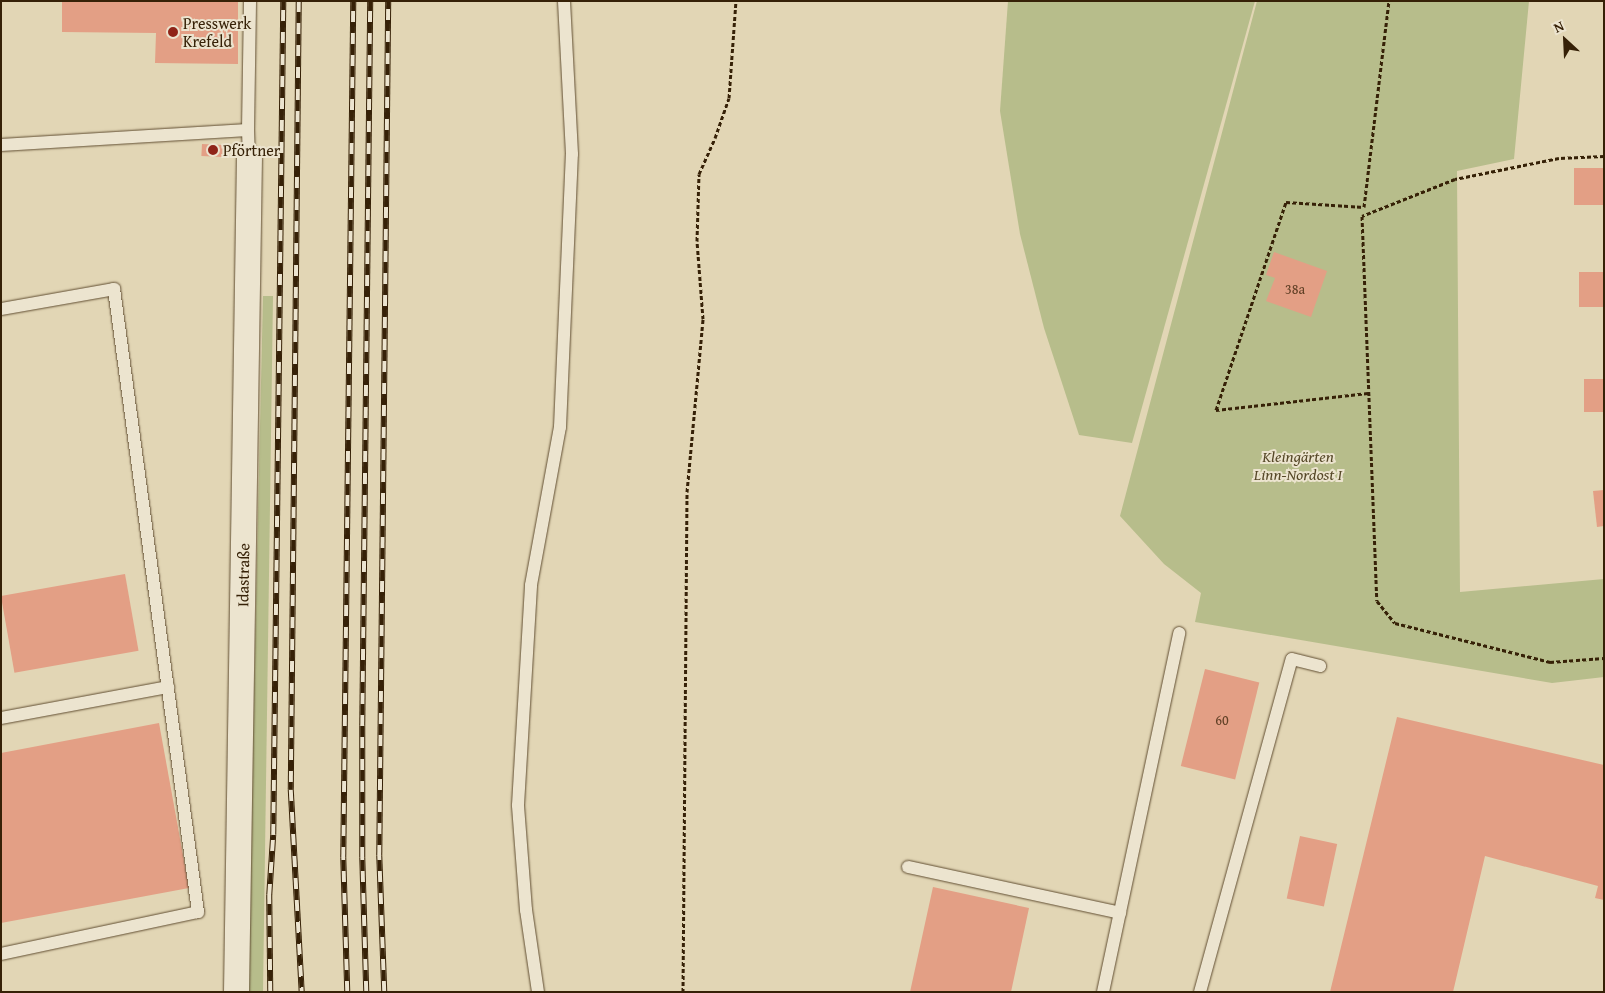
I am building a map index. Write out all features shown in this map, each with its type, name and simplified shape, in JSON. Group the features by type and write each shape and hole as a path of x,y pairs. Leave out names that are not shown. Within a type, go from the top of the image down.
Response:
{"street":[{"name":"Idastraße","path":"236,992 249,158"}],"lane":[{"path":"249,158 250,1"},
{"path":"538,992 526,910 518,805 531,585 560,427 572,154 564,1"},
{"path":"1,145 248,130"},
{"path":"1,309 114,289 198,912 1,954"},
{"path":"1104,992 1179,633"},
{"path":"1200,992 1292,659 1320,666"},
{"path":"1,718 168,687"},
{"path":"908,867 1120,913"}],"path":[{"path":"683,992 687,492 703,319 697,241 699,174 715,138 729,98 736,1"},
{"path":"1388,1 1362,216 1377,600 1395,623 1550,662 1604,658"},
{"path":"1362,216 1455,179 1559,158 1604,156"},
{"path":"1364,207 1286,202 1216,410 1368,393"}],"green space":[{"path":"1008,1 1255,1 1132,443 1079,435 1044,328 1020,234 1000,111"},
{"name":"Kleingärten Linn-Nordost I","path":"1257,1 1529,1 1514,159 1457,171 1460,592 1604,579 1604,677 1552,683 1195,622 1201,593 1164,564 1120,516"},
{"path":"263,296 273,296 263,992 247,992"}],"building":[{"name":"Presswerk Krefeld","path":"62,1 238,1 238,64 155,63 156,33 62,32"},
{"name":"Pförtner","path":"202,144 223,145 222,157 201,156"},
{"path":"1574,168 1604,168 1604,205 1574,205"},
{"path":"1274,252 1327,271 1311,317 1266,301 1275,278 1266,275"},
{"path":"1579,272 1604,272 1604,307 1579,307"},
{"path":"1584,379 1604,379 1604,412 1584,412"},
{"path":"1604,490 1604,526 1597,527 1593,491"},
{"path":"125,574 139,651 14,673 1,596"},
{"path":"1205,669 1259,683 1235,780 1181,766"},
{"path":"1397,717 1604,765 1604,900 1595,898 1598,886 1485,856 1453,992 1330,992"},
{"path":"159,723 189,888 1,923 1,753"},
{"path":"1300,836 1337,844 1324,907 1287,899"},
{"path":"933,887 1029,908 1011,992 910,992"}],"railway":[{"path":"270,992 269,895 273,835 283,1"},
{"path":"299,1 291,790 302,992"},
{"path":"347,992 343,858 353,1"},
{"path":"366,992 362,858 362,726 370,1"},
{"path":"384,992 379,856 388,1"}],"place":[{"name":"Presswerk Krefeld","path":"173,32"},
{"name":"Pförtner","path":"213,150"}]}
